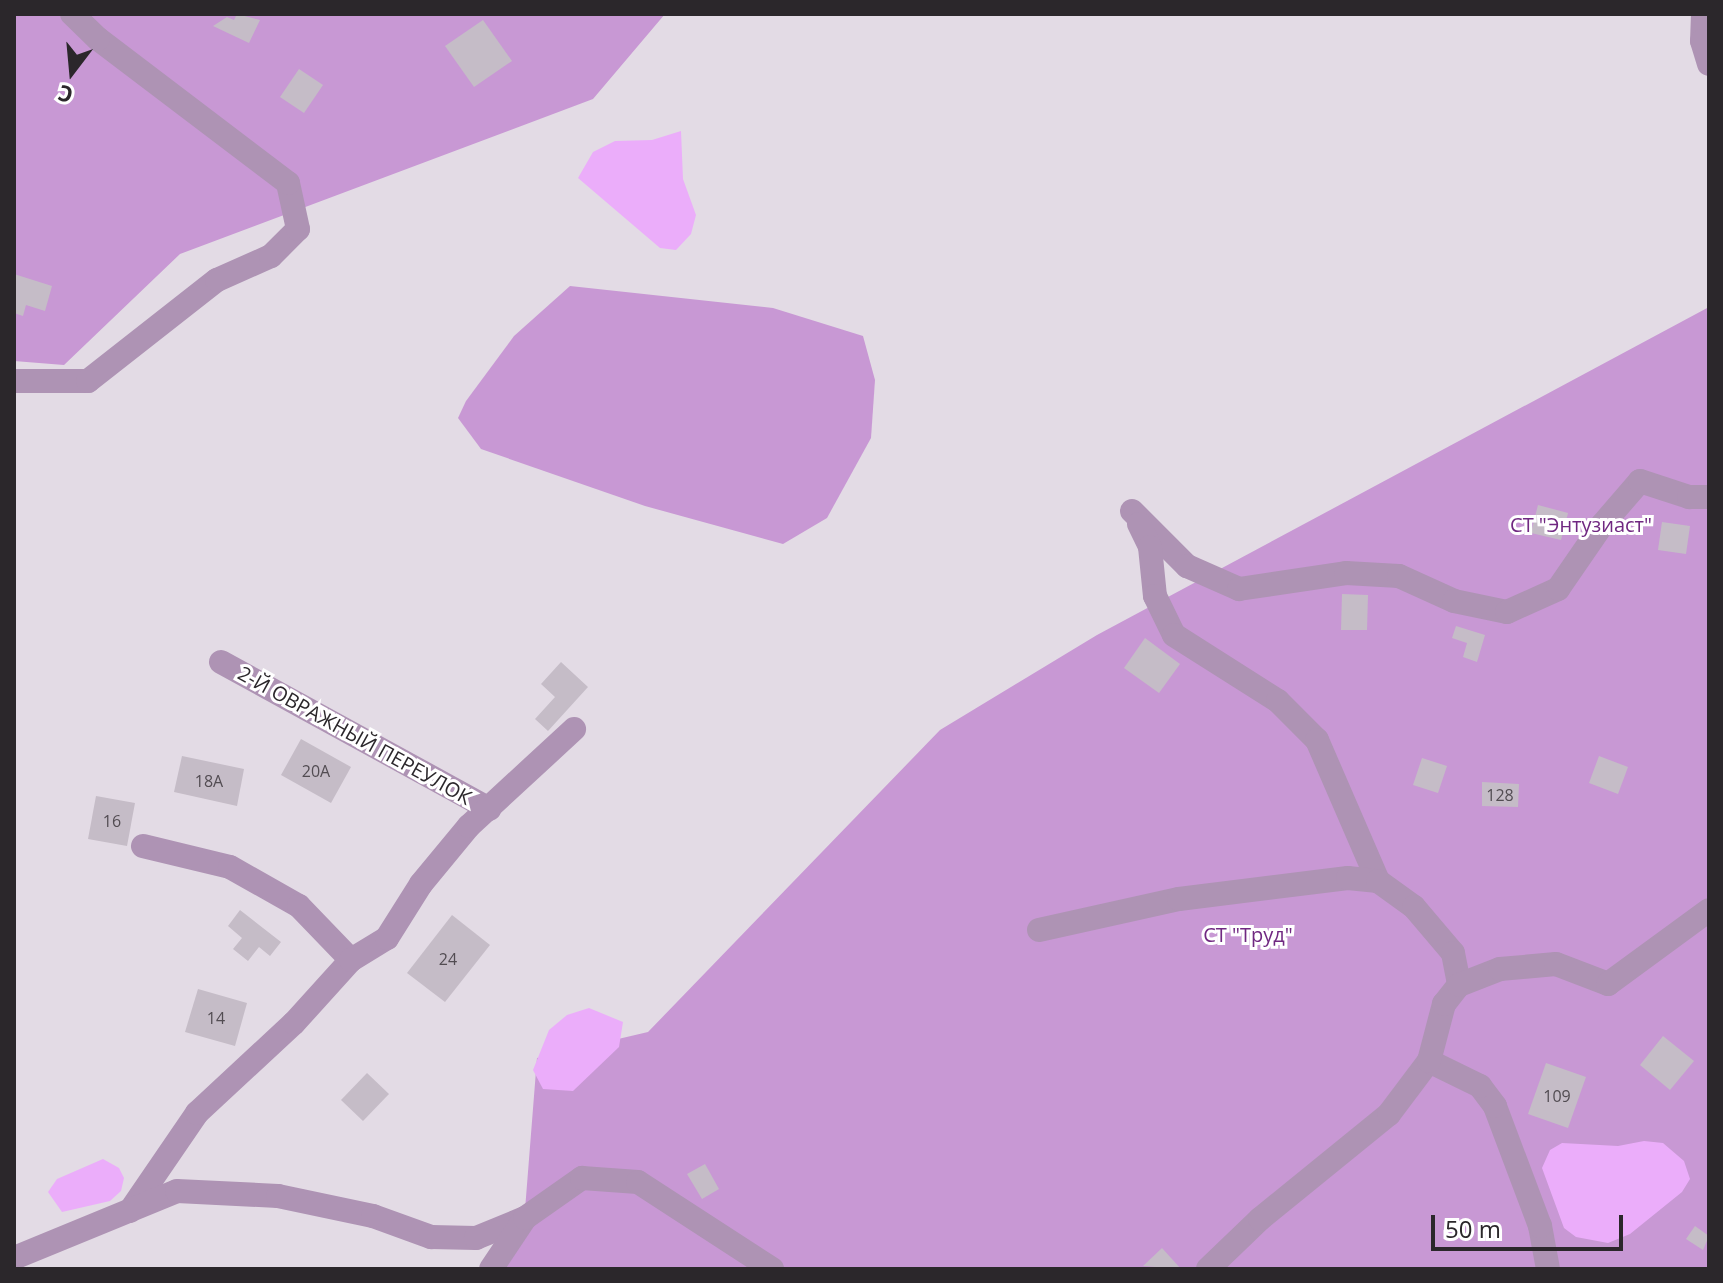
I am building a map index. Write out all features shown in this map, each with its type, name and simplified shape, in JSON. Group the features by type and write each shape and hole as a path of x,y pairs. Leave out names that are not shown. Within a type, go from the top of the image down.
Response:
{"street":[{"path":"14,381 88,381 217,280 271,256 298,229 288,183 98,39 72,14"},
{"path":"1703,14 1702,41 1709,64"},
{"path":"1378,881 1317,740 1278,701 1174,635 1155,596 1150,547 1132,511 1187,566 1239,589 1346,573 1399,576 1454,601 1507,612 1558,589 1602,525 1640,481 1689,497 1709,497"},
{"name":"2-Й ОВРАЖНЫЙ ПЕРЕУЛОК","path":"221,662 489,809"},
{"name":"2-Й ОВРАЖНЫЙ ПЕРЕУЛОК","path":"130,1211 197,1113 285,1032 351,960 387,938 421,884 489,809 574,729"},
{"path":"143,846 230,867 299,906 351,960"},
{"path":"1039,930 1179,899 1348,878 1378,881 1414,907 1453,953 1459,985"},
{"path":"1208,1269 1260,1219 1389,1114 1429,1061 1435,1025 1459,985 1500,969 1556,964 1608,984 1709,910"},
{"path":"1429,1061 1480,1086 1495,1106 1540,1226 1548,1269"},
{"path":"14,1258 177,1191 278,1196 373,1216 431,1237 476,1238 525,1218 582,1178 638,1182 772,1269"},
{"path":"491,1269 525,1218"}],"green space":[{"path":"14,14 665,14 593,99 180,254 64,365 14,361"},
{"path":"570,286 773,308 863,336 875,380 871,438 827,518 783,544 645,506 481,449 458,418 466,401 514,336"},
{"name":"СТ \"Труд\"","path":"1709,307 1709,1269 488,1269 523,1235 537,1058 648,1032 940,730 1097,635"}],"shaded area":[{"path":"681,131 683,179 696,215 691,234 676,250 660,248 578,178 593,152 615,141 652,140"},
{"path":"589,1008 623,1022 619,1047 573,1091 543,1089 533,1070 549,1030 567,1015"},
{"path":"1644,1141 1663,1143 1684,1161 1690,1179 1682,1192 1630,1234 1608,1243 1576,1237 1564,1228 1542,1168 1550,1150 1562,1143 1618,1146"},
{"path":"103,1159 119,1168 124,1178 121,1191 110,1201 62,1212 48,1192 57,1179"}],"building":[{"path":"237,14 260,20 249,43 213,26 227,17 234,20"},
{"path":"483,20 512,61 474,87 445,46"},
{"path":"299,69 323,85 304,113 280,97"},
{"path":"14,274 52,286 45,311 26,305 23,316 14,313"},
{"path":"1538,505 1568,513 1561,540 1531,533"},
{"path":"1662,522 1690,526 1686,554 1658,550"},
{"path":"1342,594 1368,595 1367,630 1341,630"},
{"path":"1456,626 1485,635 1477,662 1463,657 1467,643 1452,638"},
{"path":"1145,638 1180,664 1159,693 1124,668"},
{"path":"561,662 588,687 548,731 535,719 555,697 541,684"},
{"path":"301,739 351,767 331,803 281,775"},
{"path":"182,756 244,769 237,806 174,792"},
{"path":"1599,756 1628,767 1618,794 1589,783"},
{"path":"1422,758 1447,766 1438,793 1413,785"},
{"path":"1482,782 1519,784 1518,807 1482,806"},
{"path":"96,796 135,803 127,846 88,839"},
{"path":"240,910 281,942 270,956 259,947 248,961 233,949 242,938 228,926"},
{"path":"452,915 490,945 445,1002 407,973"},
{"path":"198,989 247,1003 235,1046 185,1032"},
{"path":"1663,1036 1694,1061 1670,1090 1640,1065"},
{"path":"1546,1063 1586,1077 1568,1128 1528,1114"},
{"path":"367,1073 389,1094 363,1121 341,1100"},
{"path":"705,1164 719,1189 702,1199 687,1174"},
{"path":"1695,1226 1709,1236 1703,1250 1686,1239"},
{"path":"1162,1248 1181,1269 1143,1266"}],"park label":[{"name":"СТ \"Энтузиаст\"","path":"1581,524"}]}
